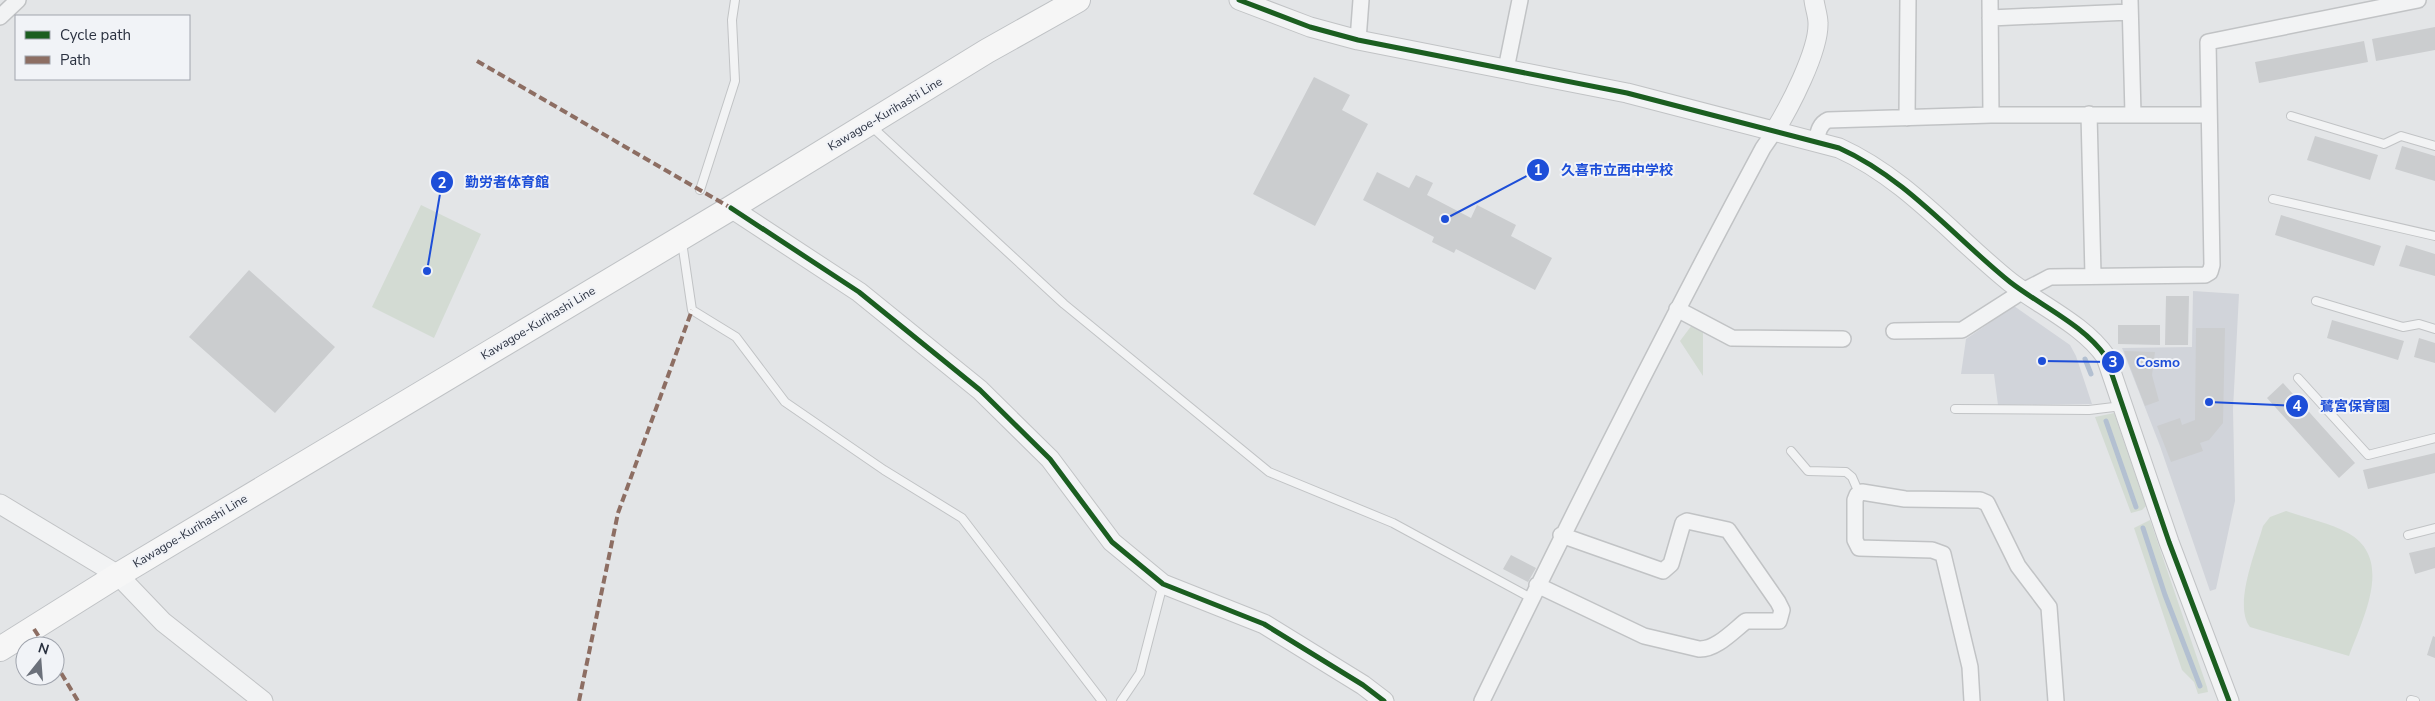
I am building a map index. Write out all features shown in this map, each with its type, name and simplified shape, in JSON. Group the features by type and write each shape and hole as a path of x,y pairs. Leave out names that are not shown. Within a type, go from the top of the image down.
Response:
{"main road":[{"name":"Kawagoe-Kurihashi Line","path":"0,649 118,575 731,208 987,51 1078,0"}],"street":[{"path":"0,18 18,0"},
{"path":"1239,0 1310,27 1358,40 1627,93 1816,142 1857,156 1896,182 1989,265 2086,334 2098,345 2106,357 2169,542 2229,701"},
{"path":"1358,40 1361,0"},
{"path":"1506,69 1520,0"},
{"path":"1482,701 1561,536 1677,309 1763,148 1784,115 1813,51 1818,24 1814,0"},
{"path":"1907,118 1908,0"},
{"path":"1990,0 1991,115"},
{"path":"1894,332 1962,330 2023,291 2050,277 2093,275 2198,277 2210,272 2212,254 2208,42 2374,4 2418,0"},
{"path":"1990,18 2130,6 2133,114"},
{"path":"2089,114 2093,275"},
{"path":"1816,142 1819,128 1823,122 1828,120 1991,115 2133,114 2209,116"},
{"path":"731,208 859,292 980,390 1050,459 1112,542 1163,584 1264,624 1363,685 1384,701"},
{"path":"1677,309 1732,338 1843,339"},
{"path":"1972,701 1970,667 1943,554 1938,551 1859,548 1855,540 1855,500 1860,493 1905,499 1980,500 1987,503 2018,566 2049,606 2056,701"},
{"path":"0,504 118,575 163,622 263,701"},
{"path":"1534,592 1640,634 1707,650 1746,621 1774,622 1779,621 1781,616 1782,610 1778,602 1728,530 1693,522 1683,523 1672,564 1663,571 1561,536"}],"lane":[{"path":"700,190 735,81 732,20 734,0"},
{"path":"2291,116 2384,144 2401,136 2435,146"},
{"path":"868,124 1064,304 1269,472 1393,523 1534,592"},
{"path":"2273,199 2435,236"},
{"path":"682,237 692,310 736,337 785,402 884,470 962,518 1102,701"},
{"path":"2316,302 2403,327 2419,324 2435,329"},
{"path":"2298,378 2368,455 2435,438"},
{"path":"1955,409 2090,410 2122,406"},
{"path":"1791,451 1808,471 1846,472 1852,477 1860,493"},
{"path":"2408,535 2435,528"},
{"path":"1121,701 1140,673 1163,584"}],"shaded area":[{"path":"421,205 481,234 434,338 372,307"},
{"path":"2193,291 2239,294 2233,409 2235,501 2216,589 2210,591 2160,446 2122,348 2192,347"},
{"path":"2014,306 2070,345 2076,356 2092,404 1998,405 1994,374 1961,374 1966,339"},
{"path":"1692,325 1703,332 1703,376 1680,341"},
{"path":"2114,413 2146,506 2142,510 2131,513 2095,417"},
{"path":"2286,511 2341,529 2362,544 2370,558 2372,574 2371,591 2367,608 2349,656 2250,627 2245,617 2245,592 2251,563 2263,526 2270,517"},
{"path":"2150,520 2208,692 2198,694 2194,682 2182,670 2134,528"}],"building":[{"path":"2435,27 2435,50 2376,61 2372,39"},
{"path":"2364,41 2368,62 2259,83 2255,62"},
{"path":"1314,77 1350,95 1342,110 1368,124 1315,226 1253,194"},
{"path":"2315,136 2378,155 2370,180 2307,160"},
{"path":"2402,146 2435,156 2435,181 2395,169"},
{"path":"1377,172 1409,188 1416,175 1433,183 1427,195 1471,218 1477,205 1516,225 1511,236 1552,258 1535,290 1456,249 1454,253 1432,242 1434,237 1363,200"},
{"path":"2281,215 2381,246 2374,266 2275,235"},
{"path":"2406,245 2435,254 2435,276 2399,266"},
{"path":"249,270 335,347 275,413 189,337"},
{"path":"2166,296 2189,296 2188,345 2165,345"},
{"path":"2332,320 2404,341 2398,360 2327,338"},
{"path":"2118,325 2160,325 2160,345 2118,344"},
{"path":"2196,328 2225,328 2223,423 2209,440 2200,443 2203,451 2171,462 2157,426 2180,418 2182,425 2195,420"},
{"path":"2419,338 2435,343 2435,363 2414,357"},
{"path":"2124,351 2155,352 2152,375 2159,401 2145,406"},
{"path":"2283,383 2355,463 2339,478 2267,398"},
{"path":"2435,453 2435,473 2368,489 2363,470"},
{"path":"2435,547 2435,568 2415,574 2409,553"},
{"path":"1511,555 1536,568 1528,582 1503,569"},
{"path":"2433,636 2435,637 2435,658 2427,655"}],"waterway":[{"path":"2085,359 2091,374"},
{"path":"2106,421 2136,507"},
{"path":"2143,528 2165,595 2200,686"}],"marked path":[{"path":"477,61 731,208"},
{"path":"579,701 618,513 692,310"},
{"path":"34,629 39,636"},
{"path":"65,680 78,701"}],"cycle path":[{"path":"1239,0 1310,27 1358,40 1627,93 1839,148 1886,175 1929,209 2010,282 2086,335 2106,357 2169,542 2229,701"},
{"path":"731,208 859,292 980,390 1050,459 1112,542 1163,584 1264,624 1363,685 1384,701"}],"place":[{"name":"久喜市立西中学校","path":"1445,219"},
{"name":"勤労者体育館","path":"427,271"},
{"name":"Cosmo","path":"2042,361"},
{"name":"鷺宮保育園","path":"2209,402"}]}
